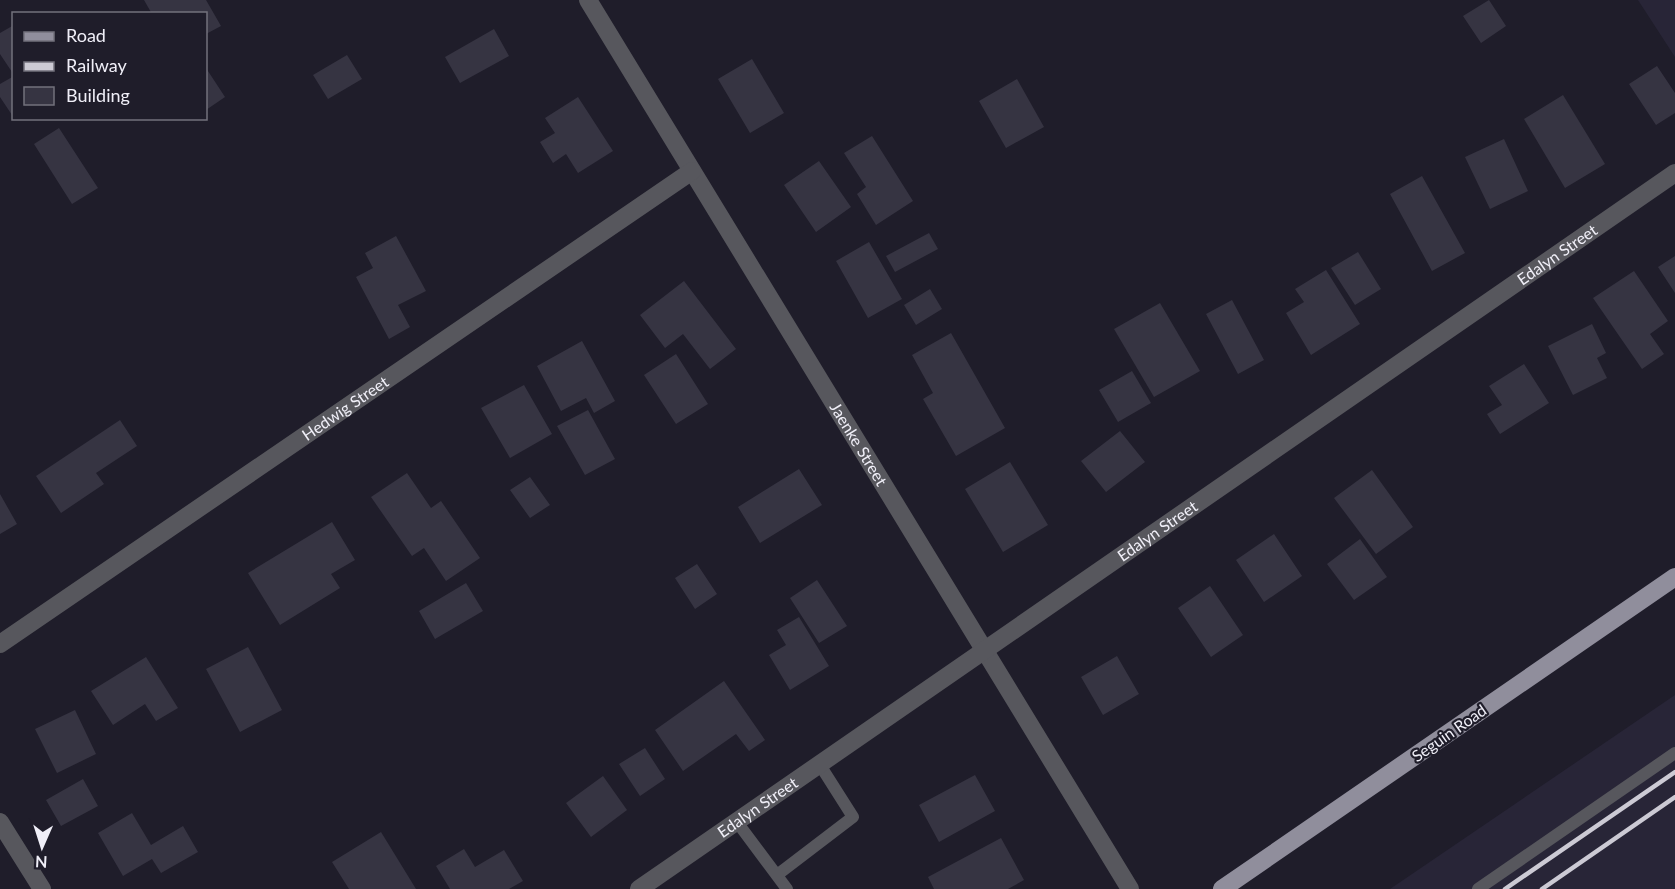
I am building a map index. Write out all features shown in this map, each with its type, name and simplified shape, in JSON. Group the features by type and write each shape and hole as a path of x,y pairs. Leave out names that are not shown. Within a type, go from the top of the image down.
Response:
{"main road":[{"name":"Seguin Road","path":"1222,889 1675,577"}],"street":[{"name":"Jaenke Street","path":"588,0 1130,889"},
{"name":"Hedwig Street","path":"0,644 692,171"},
{"name":"Edalyn Street","path":"639,889 1675,173"},
{"path":"0,822 42,889"}],"lane":[{"path":"1478,889 1675,753"},
{"path":"777,874 853,817 820,765"},
{"path":"737,822 787,889"}],"shaded area":[{"path":"1638,0 1675,0 1675,57"},
{"path":"1675,695 1675,889 1390,889"}],"building":[{"path":"144,0 206,0 221,26 207,33 207,12 151,12"},
{"path":"1489,0 1506,26 1481,43 1463,16"},
{"path":"12,26 12,72 0,54 0,33"},
{"path":"494,29 509,56 460,83 445,57"},
{"path":"347,55 362,79 328,99 313,75"},
{"path":"752,59 784,113 750,133 718,79"},
{"path":"1657,66 1675,93 1675,113 1656,125 1629,84"},
{"path":"207,70 225,97 207,109"},
{"path":"12,77 12,115 0,97 0,84"},
{"path":"1017,79 1044,127 1006,148 979,101"},
{"path":"1563,95 1605,164 1565,188 1524,119"},
{"path":"578,97 613,151 578,173 566,154 553,163 540,142 555,133 545,118"},
{"path":"59,128 98,188 72,204 34,144"},
{"path":"872,136 913,201 876,225 857,194 866,187 844,153"},
{"path":"1504,139 1528,191 1490,209 1465,157"},
{"path":"819,161 851,207 816,232 784,185"},
{"path":"1422,176 1465,253 1432,271 1390,194"},
{"path":"929,233 938,249 895,272 886,256"},
{"path":"396,236 426,291 398,305 410,327 389,339 356,277 373,268 365,253"},
{"path":"869,242 902,299 868,318 836,261"},
{"path":"1358,252 1381,289 1355,305 1331,268"},
{"path":"1675,256 1675,293 1658,267"},
{"path":"1326,270 1360,324 1311,355 1286,313 1304,302 1295,289"},
{"path":"1634,271 1668,321 1650,334 1664,354 1642,369 1593,298"},
{"path":"684,281 736,349 710,369 683,334 665,348 640,315"},
{"path":"930,289 942,309 916,325 904,305"},
{"path":"1232,300 1264,360 1238,374 1206,314"},
{"path":"1160,303 1200,371 1154,397 1114,329"},
{"path":"1592,324 1606,353 1597,358 1607,378 1573,395 1548,346"},
{"path":"951,333 1005,428 956,456 923,399 933,393 912,355"},
{"path":"582,341 615,401 594,413 586,398 561,411 537,366"},
{"path":"676,354 708,404 676,424 644,375"},
{"path":"1524,364 1549,403 1500,434 1487,414 1502,405 1489,386"},
{"path":"1132,371 1151,403 1118,422 1099,390"},
{"path":"524,385 552,434 510,458 481,408"},
{"path":"588,410 615,459 585,475 557,426"},
{"path":"120,420 137,446 96,473 104,484 61,513 36,476"},
{"path":"1120,431 1145,462 1106,492 1081,461"},
{"path":"1010,462 1048,525 1003,552 965,489"},
{"path":"799,469 822,505 760,543 738,507"},
{"path":"1372,470 1413,527 1376,554 1334,498"},
{"path":"407,473 431,508 441,501 480,558 446,581 424,548 412,556 371,497"},
{"path":"530,477 550,505 530,518 510,490"},
{"path":"0,494 17,524 0,534"},
{"path":"332,522 355,560 331,574 340,588 280,625 248,573"},
{"path":"1274,534 1302,576 1264,602 1236,560"},
{"path":"1360,539 1387,577 1354,600 1327,564"},
{"path":"697,564 717,594 695,609 675,578"},
{"path":"817,580 847,626 819,643 790,598"},
{"path":"466,583 483,611 435,639 419,611"},
{"path":"1210,586 1243,635 1211,657 1178,608"},
{"path":"799,617 829,666 790,690 769,655 786,645 777,630"},
{"path":"248,647 282,710 240,732 206,669"},
{"path":"1117,656 1139,694 1103,715 1081,677"},
{"path":"146,657 178,708 156,721 145,704 113,725 91,691"},
{"path":"724,681 765,740 749,751 736,734 683,771 655,730"},
{"path":"75,710 96,754 57,773 35,729"},
{"path":"645,748 665,779 640,796 619,764"},
{"path":"975,775 995,811 939,842 919,805"},
{"path":"603,776 627,810 591,837 566,803"},
{"path":"83,779 98,806 61,826 46,800"},
{"path":"132,813 151,845 183,826 198,852 161,873 152,859 123,876 98,833"},
{"path":"381,832 416,889 349,889 332,862"},
{"path":"1001,838 1024,880 1008,889 934,889 928,877"},
{"path":"464,849 475,867 504,850 523,881 509,889 450,889 436,866"}],"railway":[{"path":"1505,889 1675,772"},
{"path":"1542,889 1675,797"}]}
